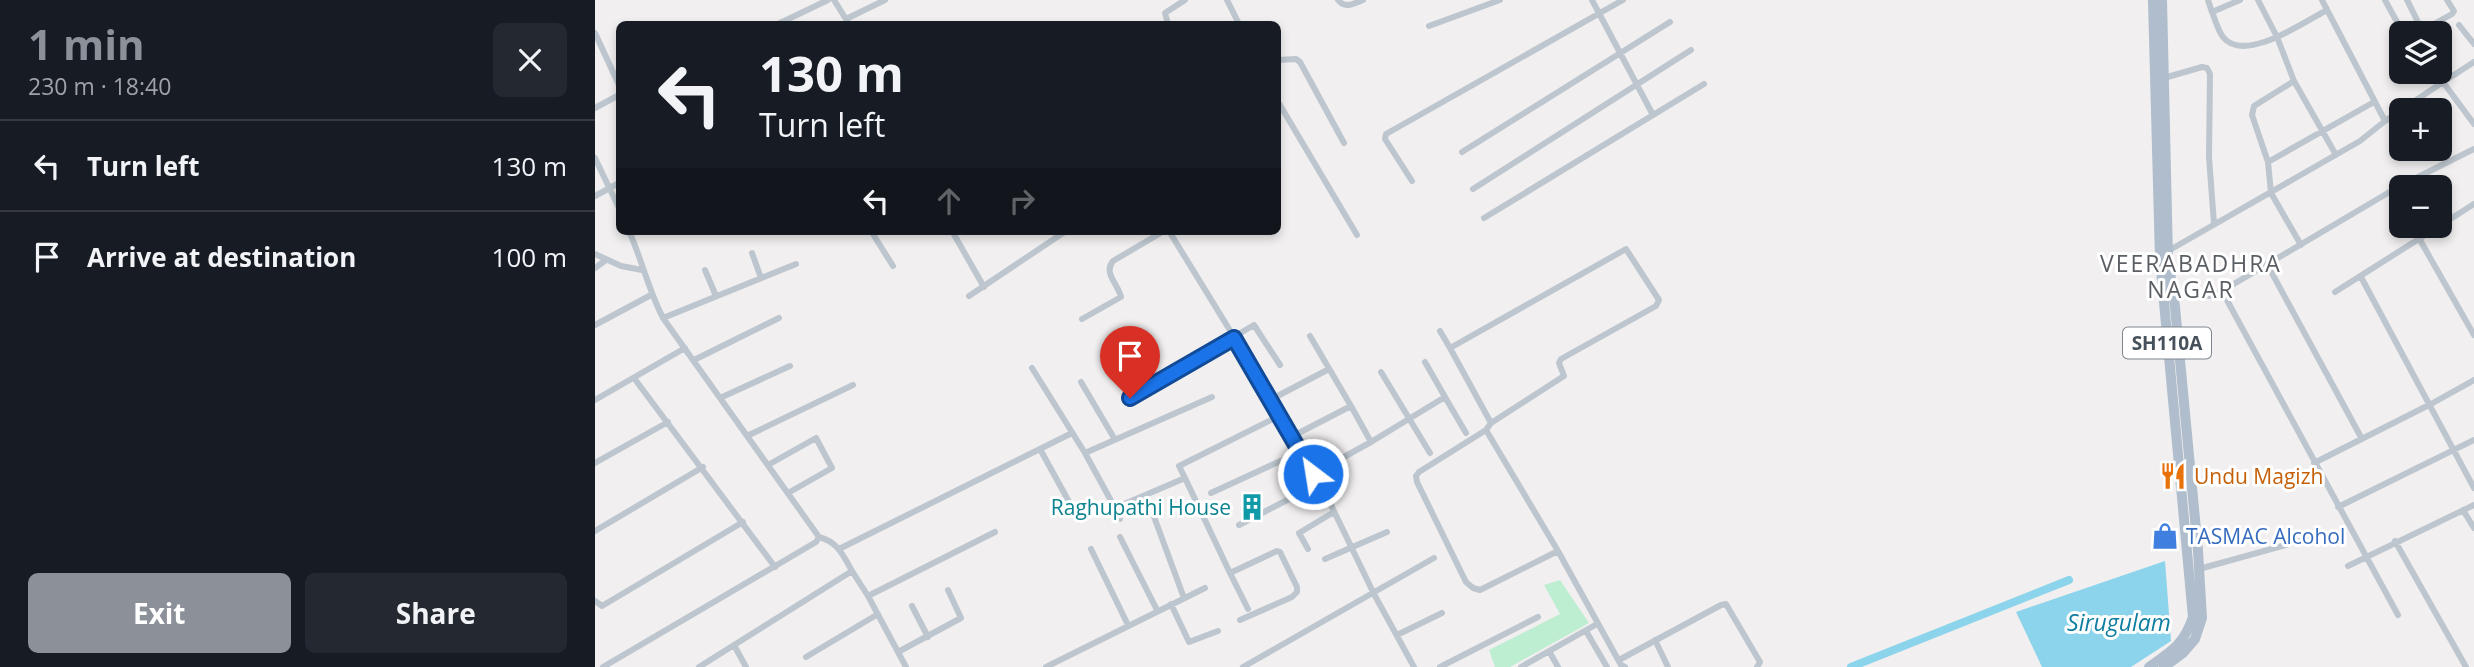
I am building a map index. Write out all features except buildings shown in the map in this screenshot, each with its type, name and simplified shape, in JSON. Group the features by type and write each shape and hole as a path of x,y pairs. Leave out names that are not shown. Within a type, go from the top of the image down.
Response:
{"main road":[{"name":"SH110A","path":"2149,667 2177,647 2187,635 2193,617 2164,252 2153,0"},
{"name":"SH110A","path":"2159,103 2163,79 2162,0"},
{"name":"SH110A","path":"2164,252 2202,618 2195,639 2183,653 2164,667"}],"street":[{"path":"784,21 828,0"},
{"path":"834,0 846,21"},
{"path":"849,21 885,0"},
{"path":"1167,21 1165,13 1185,0"},
{"path":"1227,0 1238,21"},
{"path":"1338,0 1342,5 1348,6 1363,0"},
{"path":"1429,26 1500,0"},
{"path":"1592,0 1653,115"},
{"path":"1412,181 1385,139 1386,134 1623,0"},
{"path":"2208,0 2222,36 2231,44 2243,48 2277,37 2327,10"},
{"path":"2212,12 2240,0"},
{"path":"2258,0 2277,37 2294,81 2336,155"},
{"path":"2322,0 2385,121"},
{"path":"2385,0 2396,21"},
{"path":"2407,0 2419,24 2425,29 2452,14 2454,11 2447,0"},
{"path":"1462,152 1670,22"},
{"path":"2459,25 2474,44"},
{"path":"595,33 616,78"},
{"path":"1473,189 1691,50"},
{"path":"1281,61 1296,59 1300,62 1344,143"},
{"path":"2452,76 2474,62"},
{"path":"2163,79 2202,67 2207,68 2210,74 2209,157 2214,224"},
{"path":"2294,81 2252,108 2269,162 2271,193 2301,245"},
{"path":"1484,218 1704,84"},
{"path":"2164,252 2360,141 2440,84"},
{"path":"2444,84 2474,124"},
{"path":"595,108 616,97"},
{"path":"2269,162 2374,102"},
{"path":"1281,107 1357,235"},
{"path":"2210,296 2398,187 2474,149"},
{"path":"595,158 616,200"},
{"path":"595,196 616,184"},
{"path":"2335,292 2474,204"},
{"path":"631,235 641,258 642,270 651,295 663,318 820,537 831,540 839,549 906,667"},
{"path":"873,235 893,267"},
{"path":"954,235 984,287"},
{"path":"969,296 1060,235"},
{"path":"1082,319 1121,296 1108,272 1112,261 1160,235"},
{"path":"1170,235 1234,338 1313,474 1414,667"},
{"path":"2420,240 2474,335"},
{"path":"1450,348 1621,250 1629,251 1659,300 1656,306 1560,359 1564,376 1416,476 1466,582 1473,588 1480,590 1558,551"},
{"path":"752,253 761,278"},
{"path":"595,254 621,266 642,270"},
{"path":"595,268 606,260"},
{"path":"663,318 796,264"},
{"path":"2267,264 2362,439"},
{"path":"705,270 716,296"},
{"path":"2361,277 2474,488"},
{"path":"2222,291 2398,615"},
{"path":"595,326 651,295"},
{"path":"1250,317 1280,365"},
{"path":"694,360 779,318"},
{"path":"1130,398 1254,325"},
{"path":"1440,331 1491,423"},
{"path":"1310,336 1371,442"},
{"path":"595,400 685,348"},
{"path":"1425,362 1465,433"},
{"path":"720,398 790,366"},
{"path":"1032,368 1085,453 1120,519"},
{"path":"1271,400 1329,369"},
{"path":"1381,372 1430,453"},
{"path":"634,378 775,566"},
{"path":"2314,463 2474,380"},
{"path":"1080,382 1114,439"},
{"path":"747,436 853,385"},
{"path":"1085,453 1212,397"},
{"path":"1313,474 1445,397"},
{"path":"1291,437 1351,406"},
{"path":"1248,609 1179,466 1279,416"},
{"path":"595,463 668,422"},
{"path":"1486,430 1558,551 1621,665 1654,640 1726,604 1760,662 1757,667"},
{"path":"839,549 1072,433"},
{"path":"768,465 815,438 832,468 788,493"},
{"path":"2338,507 2474,440"},
{"path":"1040,449 1079,520"},
{"path":"1210,493 1300,452"},
{"path":"595,531 703,467"},
{"path":"1115,508 1185,478"},
{"path":"1239,525 1318,484"},
{"path":"2348,566 2474,505"},
{"path":"2463,510 2474,528"},
{"path":"1308,549 1299,533 1334,512"},
{"path":"1153,514 1184,598"},
{"path":"595,601 602,606 743,522"},
{"path":"1325,559 1387,532"},
{"path":"868,596 995,533"},
{"path":"595,664 602,667 816,542 820,537"},
{"path":"1120,537 1157,610"},
{"path":"2199,569 2311,538"},
{"path":"2395,541 2466,667"},
{"path":"1091,549 1129,625"},
{"path":"1230,573 1278,551 1297,587 1297,592 1292,597 1240,620"},
{"path":"1243,667 1434,558"},
{"path":"699,667 852,571"},
{"path":"1047,667 1205,588"},
{"path":"898,652 961,618 948,590"},
{"path":"1171,604 1189,642 1218,631"},
{"path":"912,606 928,637"},
{"path":"1397,635 1441,613"},
{"path":"806,657 878,614"},
{"path":"1440,667 1538,617"},
{"path":"1521,667 1597,624"},
{"path":"1586,631 1607,667"},
{"path":"1654,640 1668,667"},
{"path":"734,645 746,667"},
{"path":"1549,651 1558,667"}],"green space":[{"path":"1560,580 1589,623 1510,667 1495,667 1489,650 1560,614 1544,585"}],"water":[{"name":"Sirugulam","path":"2165,561 2171,641 2131,667 2042,667 2016,612"}],"waterway":[{"path":"1851,667 2069,580"}],"place":[{"name":"Undu Magizh","path":"2173,476"},
{"name":"Raghupathi House","path":"1252,507"},
{"name":"TASMAC Alcohol","path":"2165,536"}],"district":[{"name":"VEERABADHRA NAGAR","path":"2191,276"}],"route":[{"path":"1130,398 1234,338 1313,474"}]}
